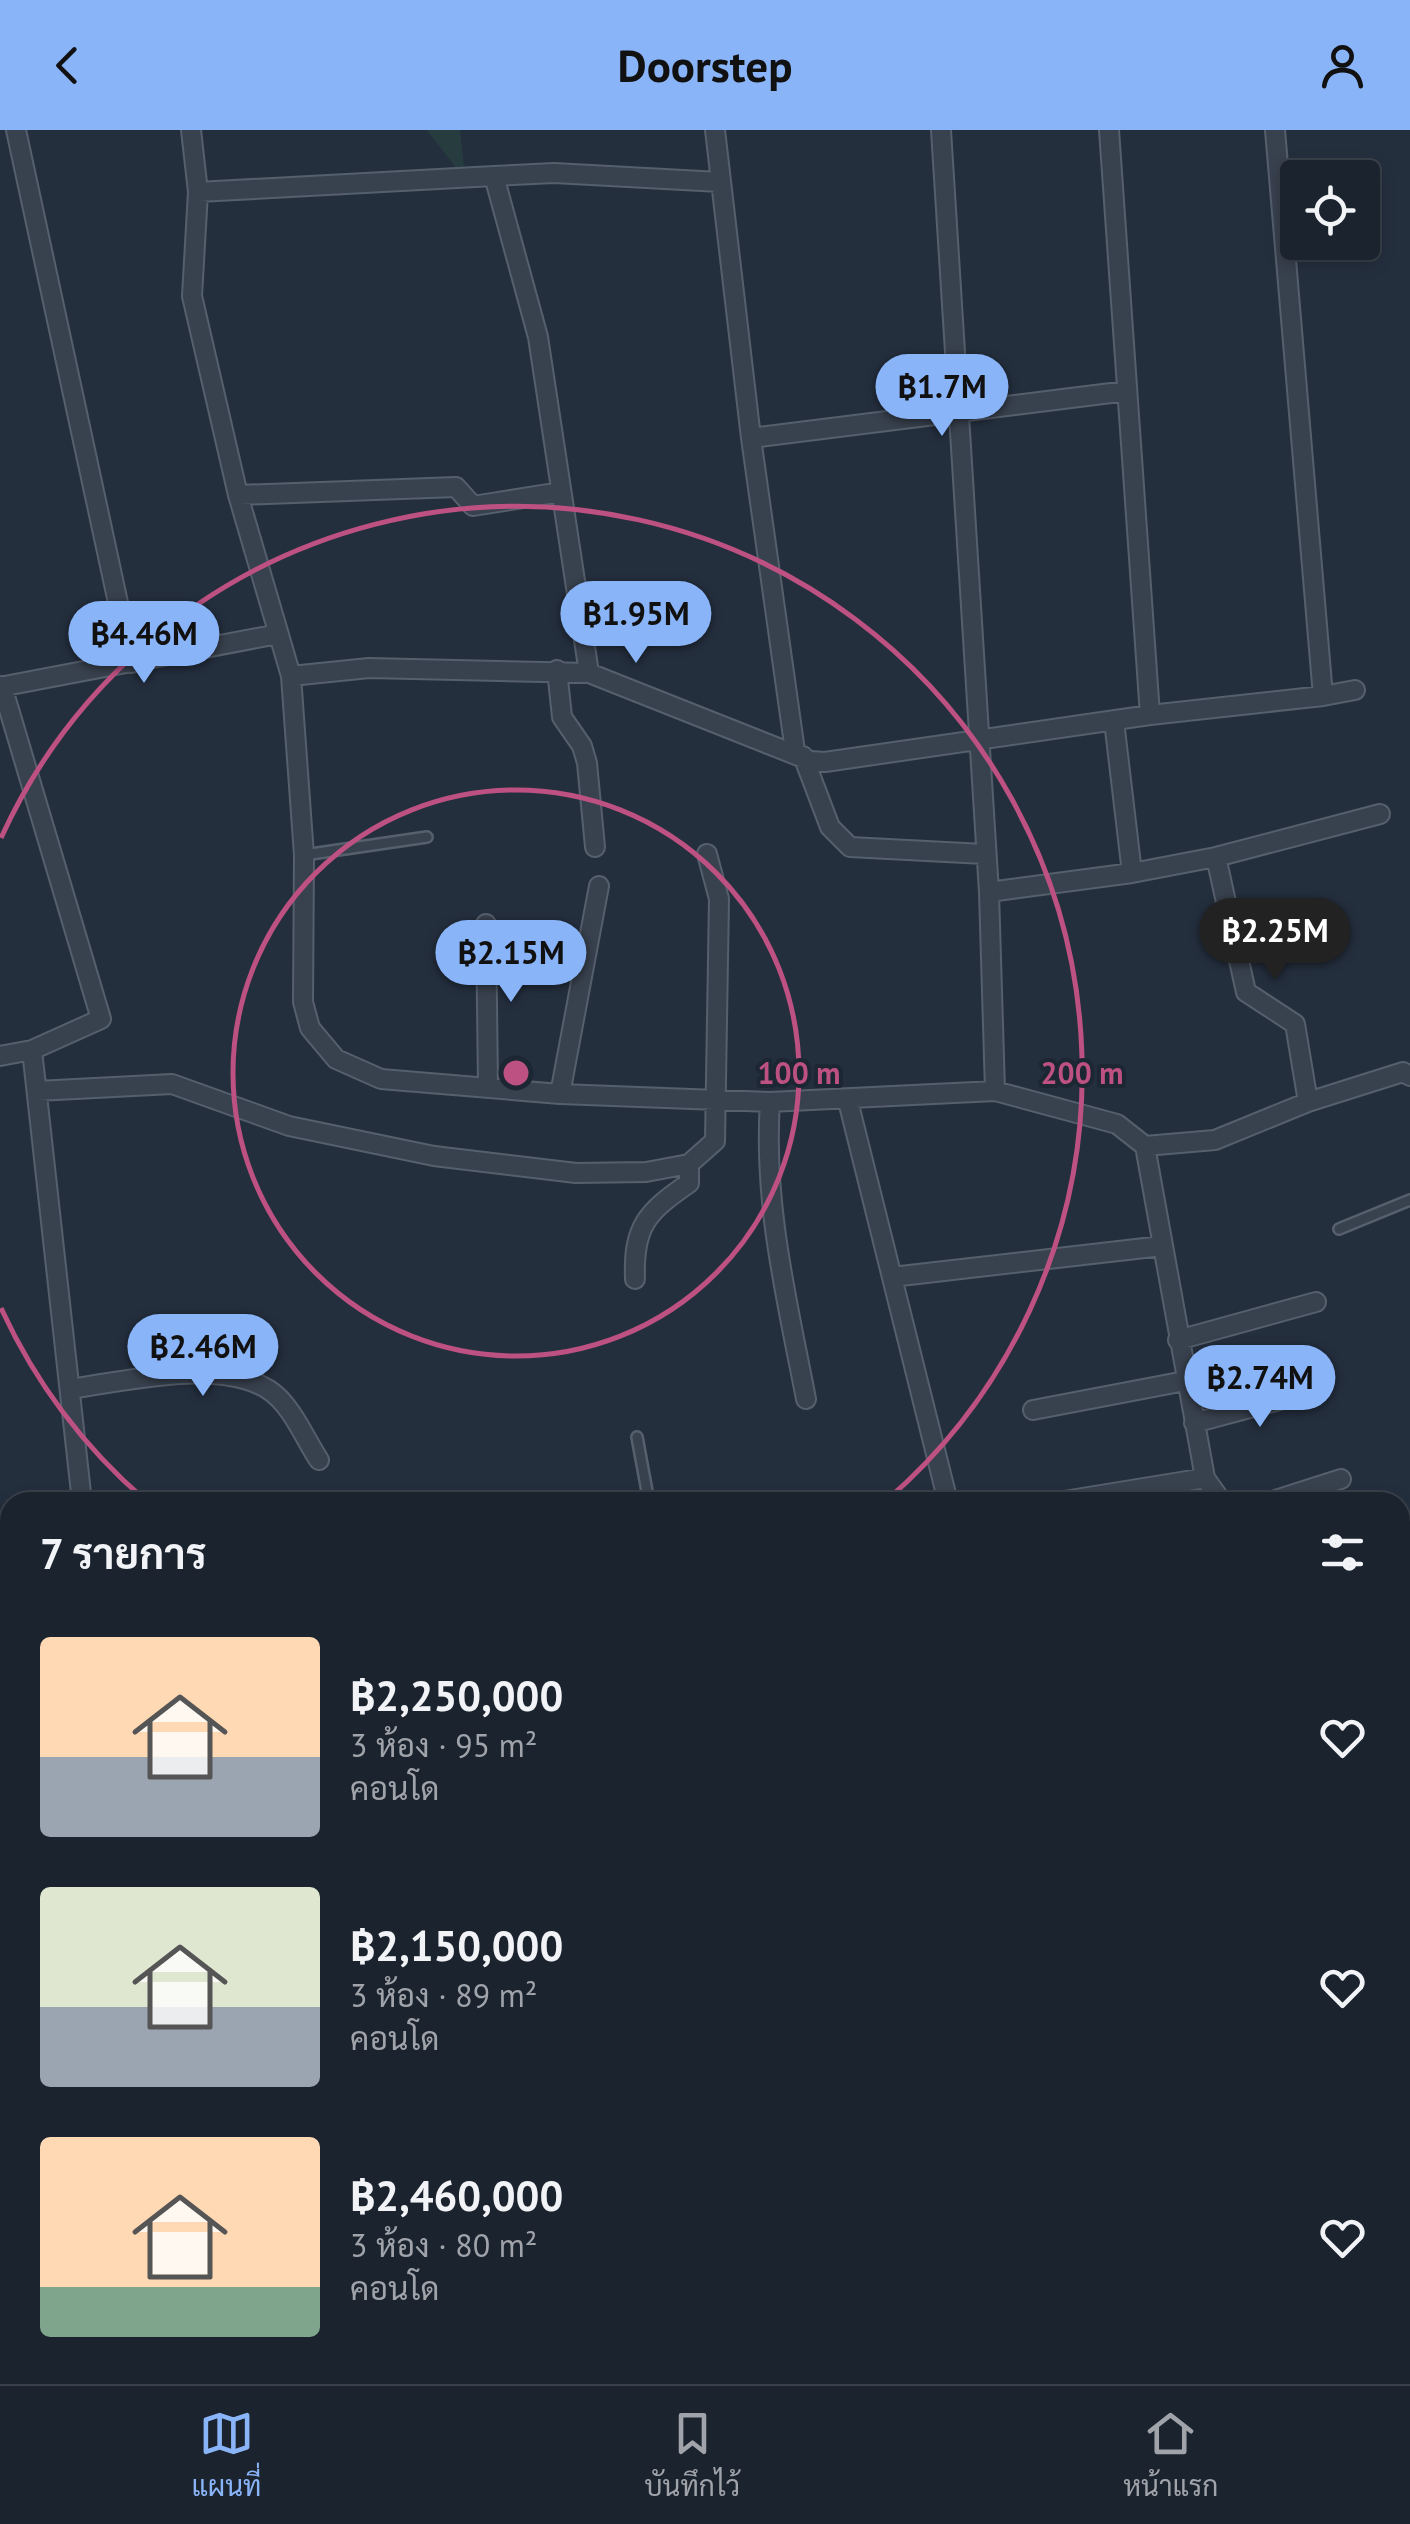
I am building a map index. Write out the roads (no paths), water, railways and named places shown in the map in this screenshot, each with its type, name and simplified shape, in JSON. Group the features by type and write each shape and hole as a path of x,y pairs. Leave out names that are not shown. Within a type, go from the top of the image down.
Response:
{"street":[{"path":"16,130 130,663"},
{"path":"192,130 198,192 192,296 238,495 291,676 304,855 303,1002 310,1028 336,1059 381,1079 560,1094 715,1101 848,1101 995,1091 1117,1124 1145,1146 1185,1382 1205,1478 1215,1492"},
{"path":"715,130 751,438 799,754 830,827 850,847 984,854"},
{"path":"940,130 976,738 989,892 995,1091"},
{"path":"1108,130 1150,714"},
{"path":"1275,130 1323,696"},
{"path":"198,192 554,173 720,182"},
{"path":"494,176 538,337 589,673"},
{"path":"751,438 1127,391"},
{"path":"238,495 456,487 473,506 561,492"},
{"path":"0,1056 32,1050 101,1019 1,687 278,634"},
{"path":"291,676 369,668 589,673 825,762 1150,714 1355,690"},
{"path":"557,670 562,717 582,746 587,763 595,847"},
{"path":"1114,721 1132,873"},
{"path":"989,892 1132,873 1216,857 1380,814"},
{"path":"37,1091 172,1084 288,1126 434,1156 576,1174 646,1172 689,1164 715,1141 719,899 707,854"},
{"path":"1216,857 1246,992 1295,1024 1308,1102"},
{"path":"560,1094 598,886"},
{"path":"486,924 488,1087"},
{"path":"32,1050 81,1492"},
{"path":"1145,1146 1215,1140 1308,1102 1403,1072 1410,1076"},
{"path":"848,1101 946,1492"},
{"path":"770,1102 768,1182 773,1232 806,1399"},
{"path":"635,1279 634,1247 648,1213 689,1183 689,1164"},
{"path":"892,1277 1162,1246"},
{"path":"1178,1340 1316,1302"},
{"path":"70,1389 188,1374 243,1381 269,1390 281,1402 319,1460"},
{"path":"1033,1410 1185,1382"},
{"path":"1194,1423 1313,1390"},
{"path":"1119,1492 1205,1478"},
{"path":"1301,1492 1342,1479"}],"lane":[{"path":"304,855 427,838"},
{"path":"1339,1229 1410,1200"},
{"path":"637,1437 647,1492"}]}
